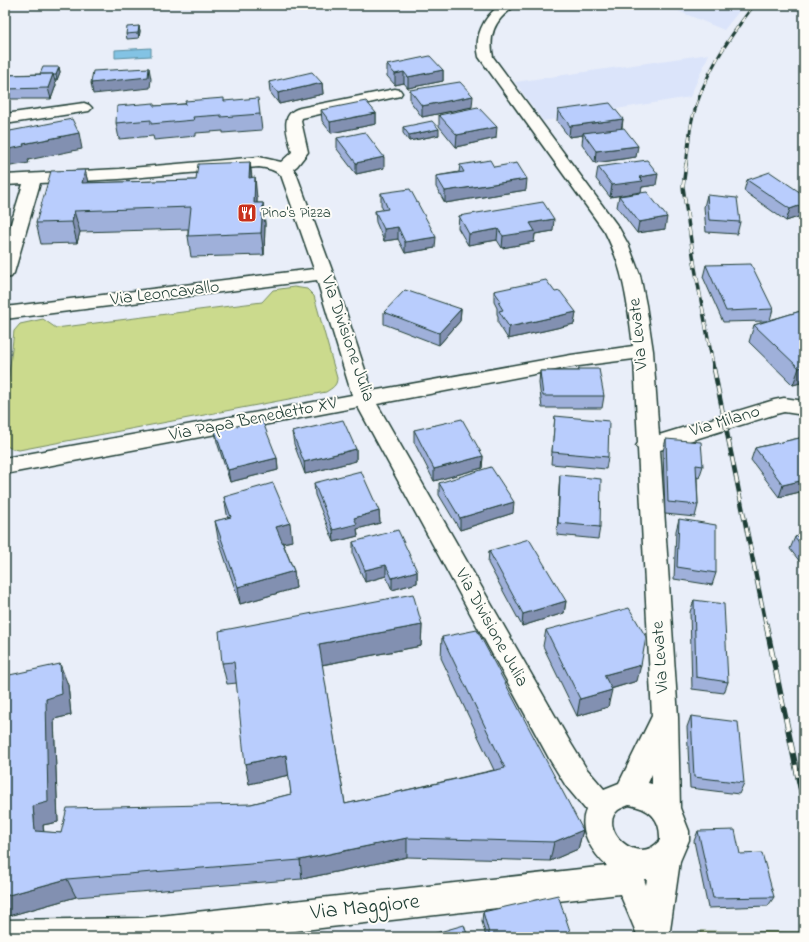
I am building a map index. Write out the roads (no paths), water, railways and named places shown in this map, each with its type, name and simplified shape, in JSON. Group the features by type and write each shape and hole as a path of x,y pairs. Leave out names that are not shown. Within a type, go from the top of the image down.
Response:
{"street":[{"name":"Via Levate","path":"508,5 494,17 487,28 483,45 486,57 586,194 620,244 627,258 632,279 642,351 665,717 666,810"},
{"path":"5,180 119,174 259,162 272,163 282,168 291,163 300,152 293,121 295,116 300,113 395,93"},
{"path":"5,119 84,108"},
{"name":"Via Divisione Julia","path":"282,168 288,173 324,273 364,399 560,751 576,777 601,807"},
{"path":"5,273 31,185 35,178"},
{"name":"Via Leoncavallo","path":"5,313 324,273"},
{"name":"Via Papa Benedetto XV","path":"5,466 572,361 642,351"},
{"name":"Via Milano","path":"647,446 774,407 784,405 804,408"},
{"name":"Via Levate","path":"629,792 665,717"},
{"path":"624,869 633,864 645,864 657,861 666,854 673,844 675,833 672,821 666,810 650,797 629,792 618,794 609,799 601,807 597,829 602,840 624,869 653,937"},
{"path":"653,937 666,854"},
{"name":"Via Maggiore","path":"5,935 142,933 575,884 624,869"}],"water":[{"path":"151,48 151,56 115,58 115,50"}],"railway":[{"path":"686,165 692,120 703,88 725,45 754,5"},
{"path":"686,164 683,187 695,268 714,370"},
{"path":"714,369 766,625"},
{"path":"766,624 804,806"}],"place":[{"name":"Pino's Pizza","path":"247,213"}]}
